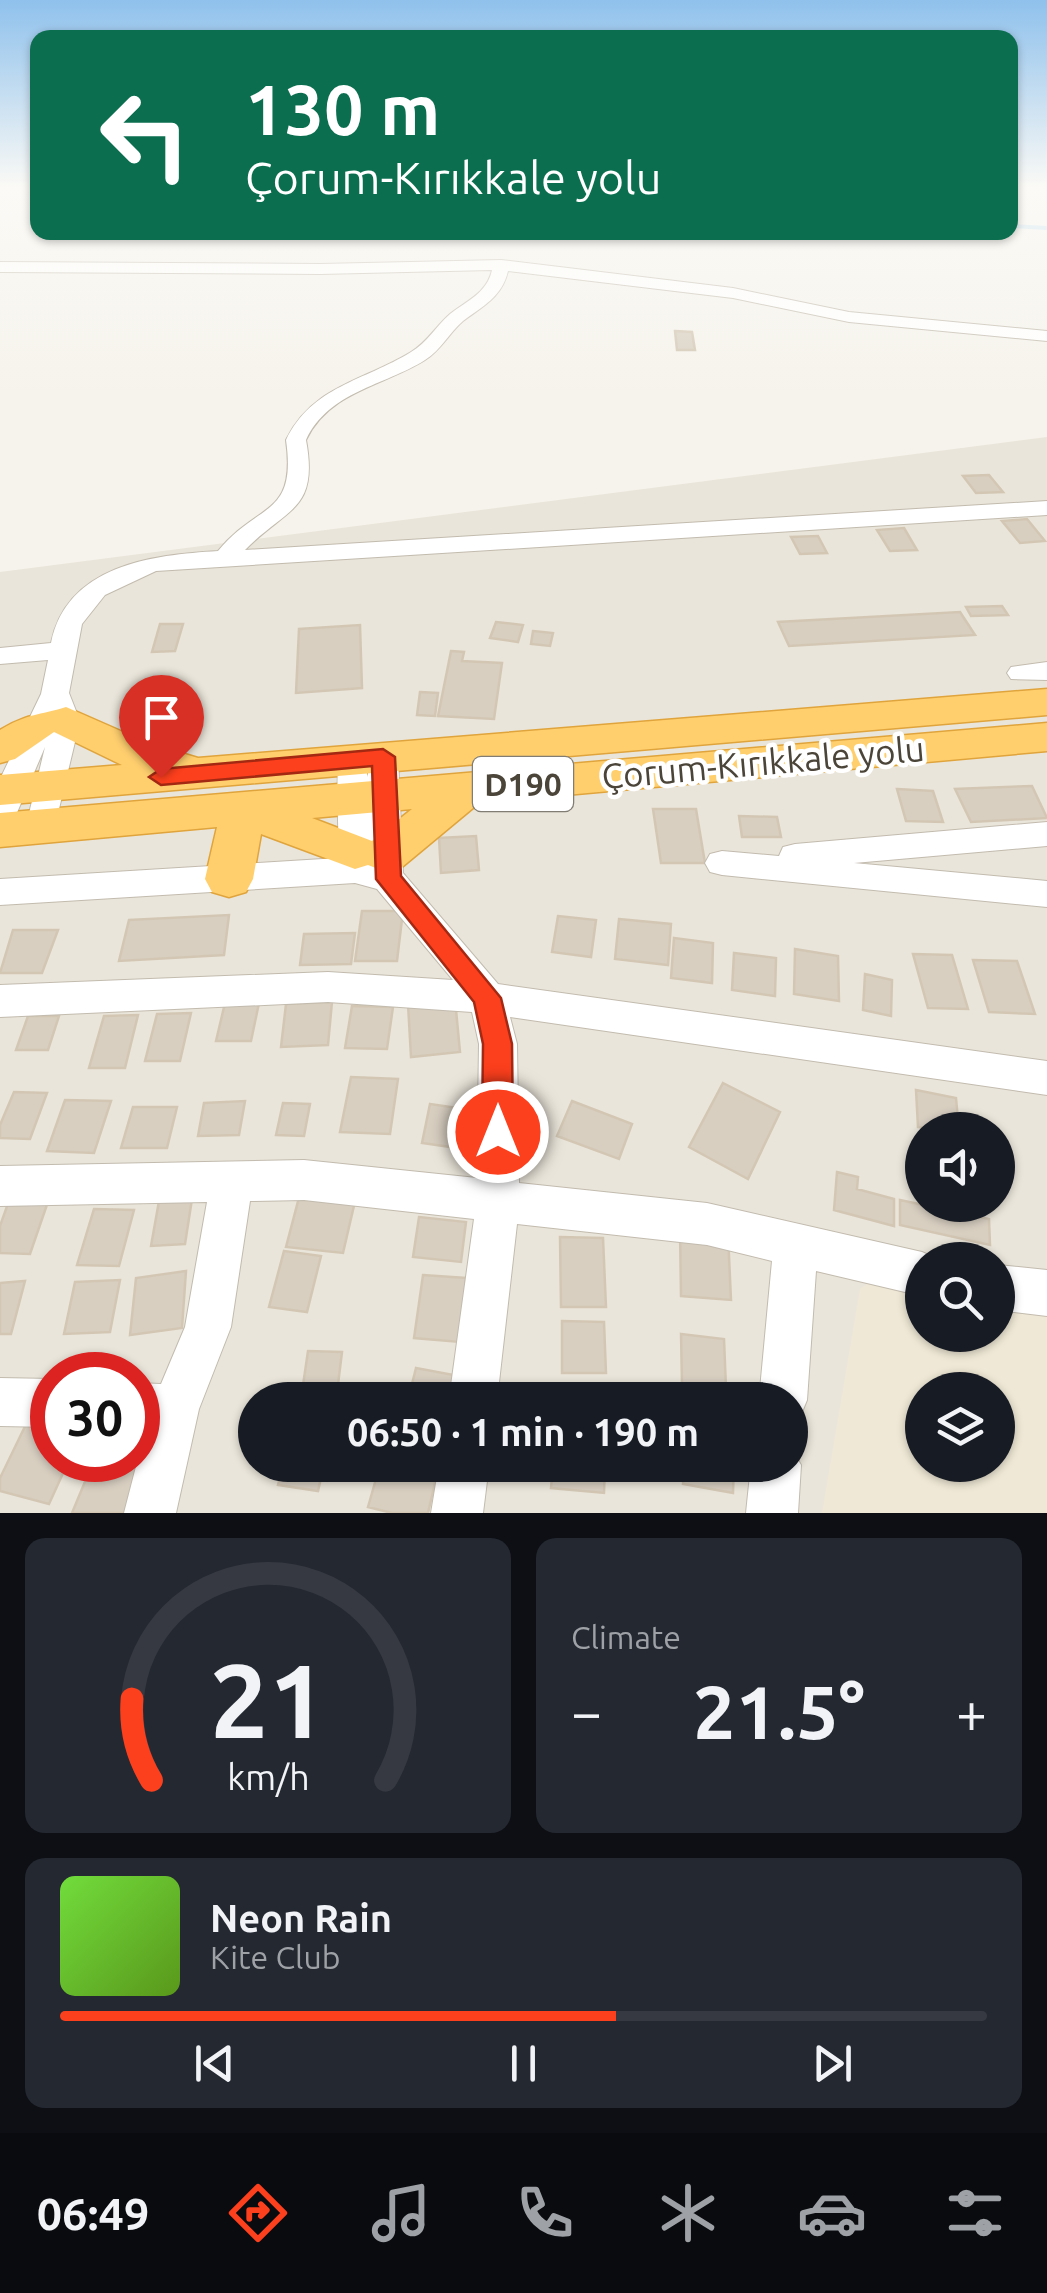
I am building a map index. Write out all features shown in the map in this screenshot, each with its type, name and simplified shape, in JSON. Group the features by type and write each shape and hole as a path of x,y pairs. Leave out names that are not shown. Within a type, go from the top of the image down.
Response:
{"highway":[{"name":"Çorum-Kırıkkale yolu","path":"17,806 242,810 369,778 1038,682"},
{"path":"0,749 54,712 133,753 197,774"},
{"name":"Çorum-Kırıkkale yolu","path":"17,806 197,774 369,778 468,788 1047,737"},
{"path":"229,880 242,810 371,864 468,788"}],"street":[{"path":"224,558 294,496 303,473 296,440 310,414 427,350 452,322 495,291 502,265"},
{"path":"0,267 320,269 502,265 733,293 849,316 1047,336"},
{"path":"17,806 54,712 69,624 93,594 111,580 149,565 1047,508"},
{"path":"0,656 64,650"},
{"path":"17,806 54,712"},
{"path":"369,778 371,864 487,998 498,1044 498,1203 475,1382"},
{"path":"1047,834 722,863 1047,894"},
{"path":"0,892 229,880 371,864"},
{"path":"0,1001 328,988 487,998 776,1036 1047,1078"},
{"path":"0,1186 304,1180 707,1224 905,1270"},
{"path":"160,1402 208,1327 232,1181"},
{"path":"784,1382 796,1244"},
{"path":"1015,1290 1047,1294"},
{"path":"0,1402 30,1402"},
{"path":"150,1513 152,1482"},
{"path":"457,1513 462,1482"},
{"path":"772,1513 775,1482"}],"shaded area":[{"path":"1047,437 1047,1513 0,1513 0,572"},
{"path":"883,1273 905,1277 905,1352 1015,1352 1015,1297 1047,1303 1047,1513 822,1513 860,1289"}],"building":[{"path":"675,331 692,332 695,350 677,350"},
{"path":"989,475 1003,492 976,493 963,476"},
{"path":"1027,519 1045,541 1020,543 1002,521"},
{"path":"904,528 917,550 890,551 877,530"},
{"path":"818,536 827,553 800,554 791,537"},
{"path":"1002,606 1008,615 971,616 966,607"},
{"path":"960,612 975,635 789,646 778,622"},
{"path":"496,622 523,625 518,642 490,638"},
{"path":"160,624 183,624 175,651 152,652"},
{"path":"360,625 362,688 296,693 299,629"},
{"path":"533,631 553,633 550,646 531,644"},
{"path":"451,651 464,652 462,661 502,663 494,719 438,716"},
{"path":"420,692 438,693 435,716 417,715"},
{"path":"1032,786 1047,818 971,822 955,789"},
{"path":"897,789 933,791 943,822 906,821"},
{"path":"653,809 696,809 705,863 661,863"},
{"path":"739,816 777,817 781,837 742,837"},
{"path":"476,836 479,870 441,873 439,838"},
{"path":"362,911 403,911 397,961 355,961"},
{"path":"229,915 224,955 119,961 129,920"},
{"path":"558,916 596,920 591,957 552,952"},
{"path":"619,919 671,924 668,965 615,959"},
{"path":"13,930 58,930 42,973 0,973"},
{"path":"355,933 351,964 300,965 304,934"},
{"path":"674,938 713,943 712,983 671,978"},
{"path":"795,949 838,956 839,1001 794,994"},
{"path":"734,953 776,958 775,996 732,990"},
{"path":"913,954 952,955 968,1009 928,1008"},
{"path":"973,960 1017,961 1035,1014 989,1012"},
{"path":"865,974 892,980 891,1016 863,1010"},
{"path":"455,999 460,1052 411,1057 408,1004"},
{"path":"332,1002 328,1045 281,1047 286,1004"},
{"path":"225,1003 259,1003 251,1041 216,1041"},
{"path":"352,1006 393,1007 387,1049 345,1048"},
{"path":"191,1013 180,1061 145,1061 157,1014"},
{"path":"138,1015 125,1068 89,1068 104,1016"},
{"path":"28,1016 59,1016 48,1050 16,1050"},
{"path":"351,1077 398,1079 390,1134 340,1132"},
{"path":"723,1083 780,1112 748,1179 689,1147"},
{"path":"916,1090 956,1098 957,1112 917,1112"},
{"path":"14,1092 47,1093 30,1139 0,1138 0,1125"},
{"path":"65,1100 111,1101 94,1153 47,1151"},
{"path":"245,1101 239,1135 198,1136 204,1103"},
{"path":"572,1101 632,1124 619,1159 557,1136"},
{"path":"283,1103 310,1104 304,1136 276,1135"},
{"path":"430,1104 478,1111 471,1150 422,1143"},
{"path":"133,1107 177,1107 167,1148 121,1148"},
{"path":"837,1172 858,1177 857,1189 894,1199 894,1226 834,1210"},
{"path":"301,1190 356,1197 343,1253 286,1247"},
{"path":"11,1195 50,1196 30,1254 0,1253 0,1226"},
{"path":"192,1199 185,1244 151,1246 159,1201"},
{"path":"900,1200 905,1201 905,1222 989,1222 990,1242 976,1242 900,1225"},
{"path":"94,1209 134,1210 119,1266 77,1265"},
{"path":"419,1217 466,1222 461,1262 413,1257"},
{"path":"680,1230 728,1234 731,1300 681,1296"},
{"path":"560,1237 603,1238 606,1307 561,1307"},
{"path":"284,1251 321,1256 307,1312 269,1307"},
{"path":"186,1271 182,1328 130,1335 136,1278"},
{"path":"423,1275 466,1278 460,1342 414,1338"},
{"path":"120,1280 110,1332 64,1334 75,1282"},
{"path":"25,1281 11,1334 0,1334 0,1283"},
{"path":"562,1321 604,1322 606,1373 562,1373"},
{"path":"681,1334 724,1339 726,1382 682,1382"},
{"path":"308,1351 342,1352 338,1382 303,1382"},
{"path":"416,1368 464,1377 463,1382 412,1382"},
{"path":"30,1416 30,1482 59,1482 49,1504 0,1491 0,1478"},
{"path":"85,1482 142,1482 130,1513 72,1513"},
{"path":"279,1482 320,1482 318,1491 278,1485"},
{"path":"375,1482 435,1482 428,1513 392,1513 368,1507"},
{"path":"552,1482 604,1482 604,1493 551,1488"},
{"path":"733,1482 733,1493 683,1484"}],"route":[{"path":"161,777 383,757 388,879 487,998 498,1044 498,1132"}]}
